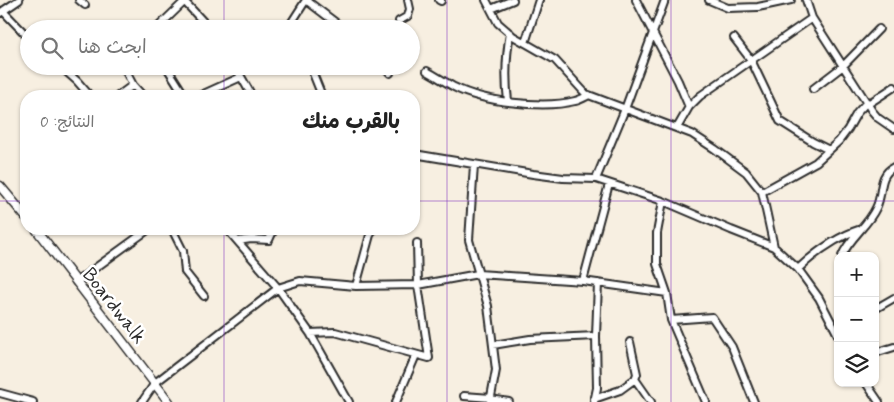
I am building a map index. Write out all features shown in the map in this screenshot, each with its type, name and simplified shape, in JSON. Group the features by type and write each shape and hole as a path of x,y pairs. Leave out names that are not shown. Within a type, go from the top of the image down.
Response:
{"street":[{"path":"19,0 1,12 20,30"},
{"path":"79,0 85,5"},
{"path":"293,20 306,0 332,20"},
{"path":"401,20 408,16 410,9 408,0"},
{"path":"486,0 498,23 510,34 556,60 586,94 677,128 715,149 746,172 762,192 774,247"},
{"path":"491,9 513,0"},
{"path":"525,43 539,0"},
{"path":"636,0 689,106"},
{"path":"596,179 625,109 665,0"},
{"path":"709,0 728,8 758,7 791,0"},
{"path":"806,0 812,18 878,118 894,129"},
{"path":"165,20 185,1 202,20"},
{"path":"677,128 689,106 700,96 812,18"},
{"path":"813,89 844,66 879,29"},
{"path":"508,101 506,85 507,51 510,34"},
{"path":"734,38 750,60 780,121 829,150"},
{"path":"427,71 454,88 488,99 560,104 578,101 590,95"},
{"path":"70,75 85,90"},
{"path":"128,75 137,90"},
{"path":"172,75 181,90"},
{"path":"314,75 320,90"},
{"path":"212,90 241,77 249,90"},
{"path":"126,90 133,85"},
{"path":"762,192 816,162 844,135 856,113 894,87"},
{"path":"420,158 563,178 596,179 663,201 774,247 798,269 819,298 834,327"},
{"path":"474,165 469,240 488,306 496,370 490,400"},
{"path":"844,252 869,222 878,205 883,177 885,173 894,167"},
{"path":"583,281 609,184"},
{"path":"0,186 20,210"},
{"path":"663,201 657,233 657,264 667,293 671,320 706,402"},
{"path":"798,269 832,241 864,228"},
{"name":"Boardwalk","path":"41,235 169,402"},
{"path":"76,282 141,235"},
{"path":"175,235 183,251 186,272 204,296"},
{"path":"232,235 278,288 310,334 349,402"},
{"path":"238,241 251,239 269,240 271,235"},
{"path":"356,286 370,235"},
{"path":"310,334 335,332 429,358 418,285 417,243"},
{"path":"142,402 155,383 278,288 300,282 356,286 418,285 478,274 583,281 667,293"},
{"path":"594,400 597,388 598,283"},
{"path":"879,307 894,298"},
{"path":"671,320 712,317 732,347 754,402"},
{"path":"493,345 530,339 596,336"},
{"path":"594,400 620,390 635,379 637,374 630,342"},
{"path":"879,352 894,347"},
{"path":"396,402 416,355"},
{"path":"635,379 651,402"},
{"path":"869,387 879,402"},
{"path":"0,392 33,402"},
{"path":"464,396 509,402"}]}
